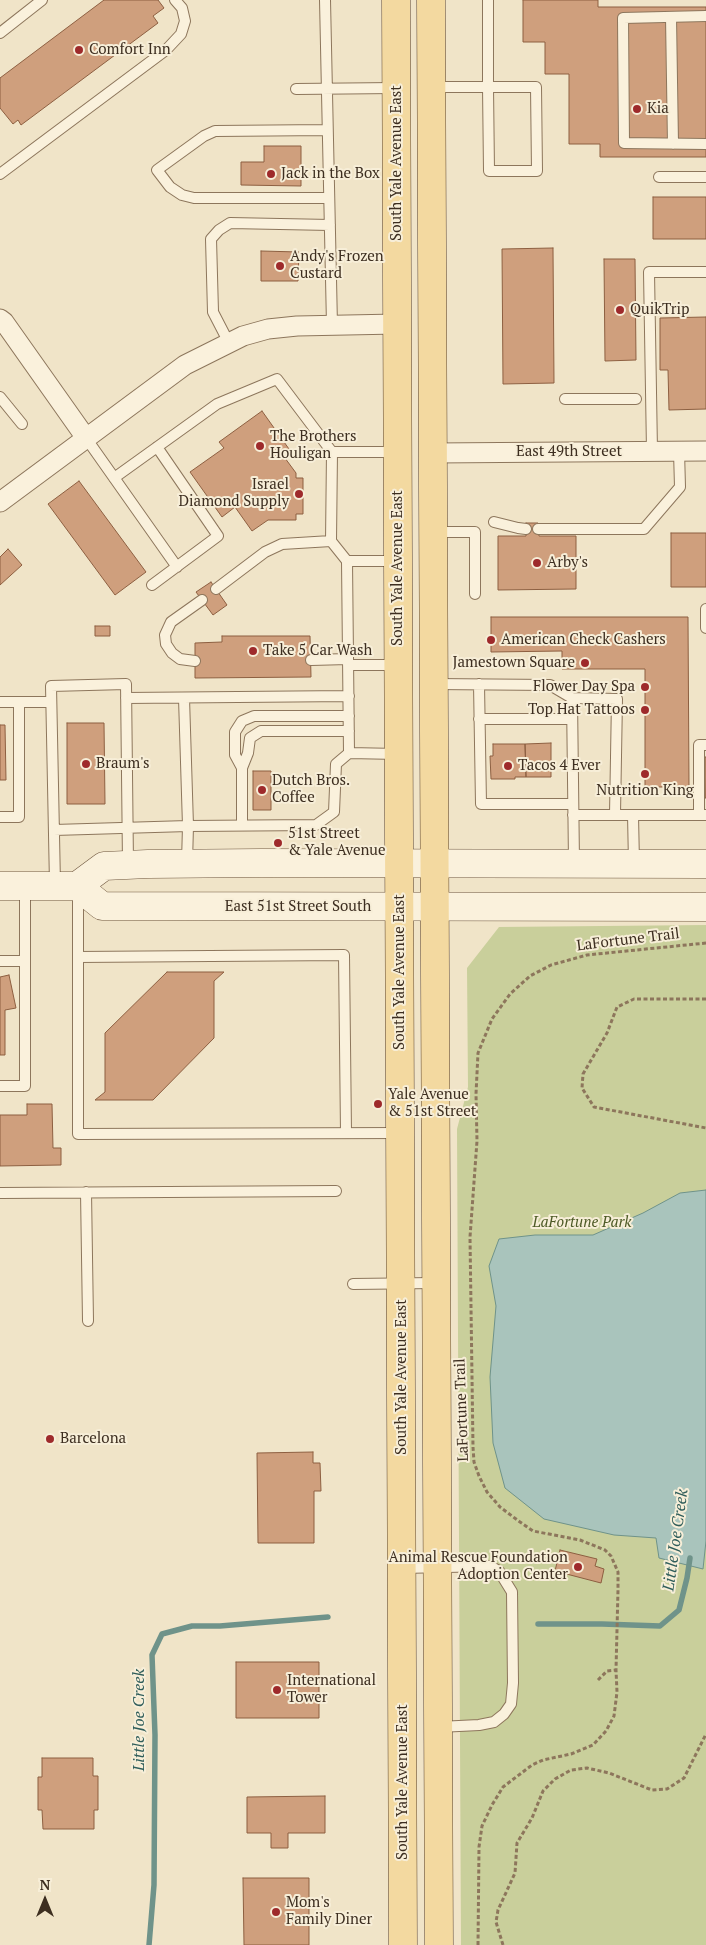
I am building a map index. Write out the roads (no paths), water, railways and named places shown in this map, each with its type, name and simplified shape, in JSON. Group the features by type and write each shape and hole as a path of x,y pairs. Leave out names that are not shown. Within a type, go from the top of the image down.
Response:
{"main road":[{"name":"South Yale Avenue East","path":"396,0 403,1945"},
{"path":"431,0 439,1945"},
{"path":"396,88 431,87"},
{"path":"398,452 433,453"},
{"path":"12,886 66,886 104,866 128,865 706,864"},
{"name":"East 51st Street South","path":"66,886 102,906 706,907"}],"street":[{"path":"0,319 86,438"},
{"path":"0,502 185,365 243,336 268,329 297,326 397,324"},
{"name":"East 49th Street","path":"433,453 706,451"}],"lane":[{"path":"0,33 42,0"},
{"path":"0,174 166,50 181,34 185,21 182,8 175,0"},
{"path":"325,0 332,325"},
{"path":"431,87 488,87 536,87 537,171 489,171 488,87 488,0"},
{"path":"706,16 623,18 624,143 706,144"},
{"path":"671,17 672,144"},
{"path":"296,89 396,88"},
{"path":"327,130 215,131 204,136 157,170 170,187 182,195 194,198 329,198"},
{"path":"659,177 706,177"},
{"path":"229,343 213,312 211,239 219,230 230,223 330,225"},
{"path":"652,451 650,272 706,272"},
{"path":"114,478 217,404 278,379 332,452 331,541 347,561 349,753"},
{"path":"0,397 22,424"},
{"path":"566,399 636,399"},
{"path":"86,438 177,567"},
{"path":"152,585 218,536 157,448"},
{"path":"538,529 644,529 680,487 679,451"},
{"path":"332,452 398,452"},
{"path":"494,522 526,529"},
{"path":"433,532 475,532 475,594"},
{"path":"216,589 265,552 282,544 331,541"},
{"path":"347,561 398,561"},
{"path":"195,661 180,659 172,653 166,644 165,635 171,622 202,600"},
{"path":"706,608 706,628"},
{"path":"310,660 399,666"},
{"path":"128,865 126,684 51,686 54,830 78,957 78,1134 401,1133"},
{"path":"434,684 550,685 572,698 617,699 615,814"},
{"path":"478,684 481,804 633,815 703,816 702,745"},
{"path":"126,698 349,696"},
{"path":"184,698 188,826 186,864"},
{"path":"572,698 574,863"},
{"path":"0,702 51,702"},
{"path":"0,817 19,817 19,702"},
{"path":"242,768 235,754 235,732 242,722 254,716 349,716"},
{"path":"479,719 572,719"},
{"path":"242,825 242,768 248,753 250,738 261,731 349,731"},
{"path":"54,830 316,825 334,812 336,764 349,753 400,754"},
{"path":"633,815 634,863"},
{"path":"0,1086 25,1086 25,960 12,886"},
{"path":"78,957 344,955 346,1133"},
{"path":"0,961 25,960"},
{"path":"0,1193 336,1191"},
{"path":"86,1192 88,1321"},
{"path":"353,1284 436,1283"},
{"path":"402,1568 490,1566 499,1571 507,1581 512,1592 513,1674 511,1704 504,1714 494,1722 479,1725 438,1727"}],"water":[{"path":"706,1190 706,1541 703,1569 659,1558 656,1538 614,1535 544,1519 505,1488 493,1443 490,1377 496,1306 489,1266 499,1239 535,1235 593,1235 643,1213 680,1193"}],"waterway":[{"name":"Little Joe Creek","path":"538,1624 660,1626 679,1610 690,1558"},
{"name":"Little Joe Creek","path":"149,1945 154,1885 155,1735 152,1655 162,1634 192,1626 220,1626 328,1617"}],"place":[{"name":"Comfort Inn","path":"79,50"},
{"name":"Kia","path":"637,109"},
{"name":"Jack in the Box","path":"271,174"},
{"name":"Andy's Frozen Custard","path":"280,266"},
{"name":"QuikTrip","path":"620,310"},
{"name":"The Brothers Houligan","path":"260,446"},
{"name":"Israel Diamond Supply","path":"299,494"},
{"name":"Arby's","path":"537,563"},
{"name":"American Check Cashers","path":"491,640"},
{"name":"Take 5 Car Wash","path":"253,651"},
{"name":"Jamestown Square","path":"585,663"},
{"name":"Flower Day Spa","path":"645,687"},
{"name":"Top Hat Tattoos","path":"645,710"},
{"name":"Braum's","path":"86,764"},
{"name":"Tacos 4 Ever","path":"508,766"},
{"name":"Nutrition King","path":"645,774"},
{"name":"Dutch Bros. Coffee","path":"262,790"},
{"name":"51st Street & Yale Avenue","path":"278,843"},
{"name":"Yale Avenue & 51st Street","path":"378,1104"},
{"name":"Barcelona","path":"50,1439"},
{"name":"Animal Rescue Foundation Adoption Center","path":"578,1567"},
{"name":"International Tower","path":"277,1690"},
{"name":"Mom's Family Diner","path":"276,1912"}],"park label":[{"name":"LaFortune Park","path":"582,1223"}]}
